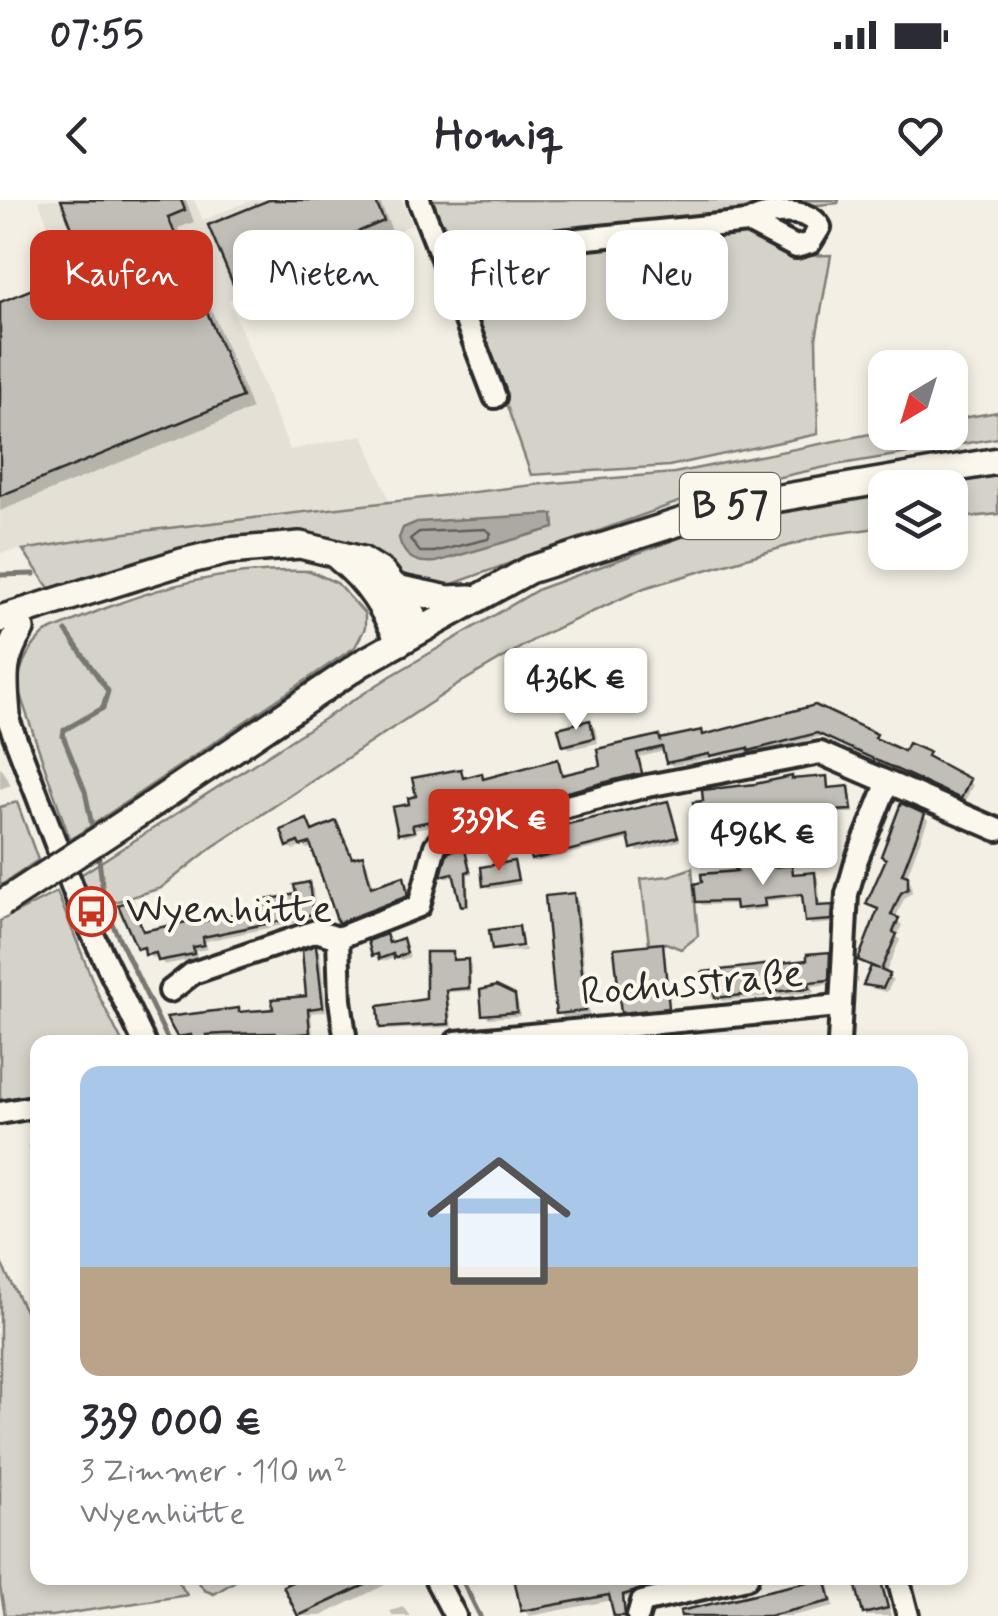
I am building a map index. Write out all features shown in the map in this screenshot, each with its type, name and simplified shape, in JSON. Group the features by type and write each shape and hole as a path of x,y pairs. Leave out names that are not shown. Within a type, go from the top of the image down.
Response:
{"main road":[{"name":"B 57","path":"0,904 362,663 529,570 726,507 998,461"},
{"path":"2,707 7,628 122,579 228,551 300,545 362,560 396,588 410,636"},
{"path":"328,550 359,575 410,636"},
{"path":"396,588 448,599 475,598"}],"street":[{"path":"419,200 434,238"},
{"path":"586,238 748,222"},
{"path":"466,320 496,398"},
{"path":"2,707 82,912 141,1035"},
{"path":"170,991 194,974 316,931 338,938 419,906 435,846 443,837 648,786 820,754 998,830"},
{"path":"839,1006 847,894 856,858 887,784"},
{"path":"338,938 345,1035"},
{"name":"Rochusstraße","path":"561,1035 839,1006 838,1035"},
{"path":"0,1112 30,1107"},
{"path":"439,1585 455,1616"},
{"path":"638,1616 642,1602 716,1585"},
{"path":"900,1585 908,1616"},
{"path":"661,1616 676,1594"}],"shaded area":[{"path":"38,200 194,200 203,220 252,200 402,200 412,225 400,230 233,230 233,298 229,300 233,320 237,320 290,450 363,435 390,502 126,533 0,553 0,302 30,289 30,320 213,320 213,230 50,230"},
{"path":"431,200 839,200 562,230 450,230"},
{"path":"728,232 758,235 799,256 831,255 816,339 818,434 669,466 531,475 477,320 586,320 586,246 606,244 606,320 728,320"},
{"path":"998,412 998,438 968,443 968,417"},
{"path":"868,434 868,450 926,450 830,466 695,496 447,586 419,588 347,544 331,537 306,534 51,591 23,550 126,533 542,484 674,473"},
{"path":"998,473 998,514 968,517 968,477"},
{"path":"868,492 868,529 825,535 644,588 540,636 462,682 211,848 161,888 92,909 79,876 391,676 539,589 737,517"},
{"path":"310,571 337,583 365,614 365,628 355,647 70,840 17,686 26,656 39,639 111,606 174,586 238,574"},
{"path":"17,802 38,860 0,886 0,807"},
{"path":"692,868 698,936 681,949 666,943 649,944 641,879"},
{"path":"57,892 118,1035 30,1035 30,1105 0,1111 0,921"},
{"path":"0,1261 30,1321 30,1585 181,1585 187,1595 52,1616 5,1616 0,1587"},
{"path":"201,1585 229,1585 214,1594"}],"water":[{"path":"553,514 554,528 436,562 412,558 399,538 403,528 417,522"}],"building":[{"path":"61,200 181,200 185,210 168,217 173,230 73,230"},
{"path":"269,200 375,200 384,221 362,230 233,230 233,284 208,225"},
{"path":"30,290 30,320 210,320 242,397 0,496 0,302"},
{"path":"815,705 904,751 908,743 929,752 927,756 970,779 961,799 817,733 749,751 748,748 666,763 662,747 637,753 642,773 555,795 554,790 454,810 455,816 412,825 414,831 398,834 392,807 409,804 408,798 416,796 412,778 461,769 463,778 482,773 483,779 558,759 562,775 600,766 597,749 659,735 660,739 702,730 703,735"},
{"path":"590,720 594,738 563,746 558,728"},
{"path":"792,776 827,776 828,788 849,786 852,810 810,812 796,811 795,807 695,820 693,802 703,801 702,790"},
{"path":"668,801 678,837 631,849 628,836 531,860 524,834"},
{"path":"901,803 925,814 902,874 908,876 908,889 901,893 891,915 899,918 893,932 897,934 881,970 890,974 883,988 863,985 871,966 879,969 858,960 878,909 866,904 886,859 881,856"},
{"path":"307,819 312,831 336,821 352,858 363,855 371,887 404,876 408,896 338,923 310,843 300,846 298,842 287,847 281,830"},
{"path":"460,847 465,850 470,871 466,872 467,905 461,906 453,873 441,876 447,853"},
{"path":"514,861 518,880 483,886 481,867"},
{"path":"773,863 774,867 792,865 793,874 815,872 818,906 833,905 832,920 805,922 802,894 764,898 765,906 736,909 735,901 696,902 694,884 702,882 701,874"},
{"path":"309,882 313,914 203,937 204,945 193,947 194,954 158,961 156,953 145,955 144,947 137,949 118,905 132,900 143,931 262,907 261,901 296,894 294,885"},
{"path":"574,893 586,1011 556,1014 545,896"},
{"path":"519,926 522,946 492,950 489,930"},
{"path":"386,934 389,943 403,938 407,953 394,958 393,954 379,959 378,954 372,956 368,941"},
{"path":"663,943 669,1008 621,1013 614,948"},
{"path":"316,945 323,1007 308,1009 310,1033 176,1035 166,1017 239,1008 239,1012 273,1009 272,999 306,996 302,950"},
{"path":"426,952 453,952 453,960 468,959 469,988 446,990 449,1024 380,1028 378,1006 426,999"},
{"path":"830,952 829,980 809,982 810,988 715,998 714,991 704,992 702,972 807,960 807,954"},
{"path":"496,986 515,995 517,1012 482,1015 480,990"},
{"path":"285,1585 365,1585 298,1616"},
{"path":"515,1585 656,1585 623,1595 625,1616 614,1616 609,1595 521,1611"},
{"path":"794,1585 827,1585 831,1601 769,1616 681,1616 680,1611"},
{"path":"856,1585 882,1585 888,1608 863,1614"}],"waterway":[{"path":"0,575 34,574"},
{"path":"66,631 108,691 103,708 64,730 63,736 85,791 93,831"},
{"path":"98,851 105,909 166,1035"},
{"path":"464,1585 480,1616"}],"place":[{"name":"Wyenhütte","path":"91,911"}]}
